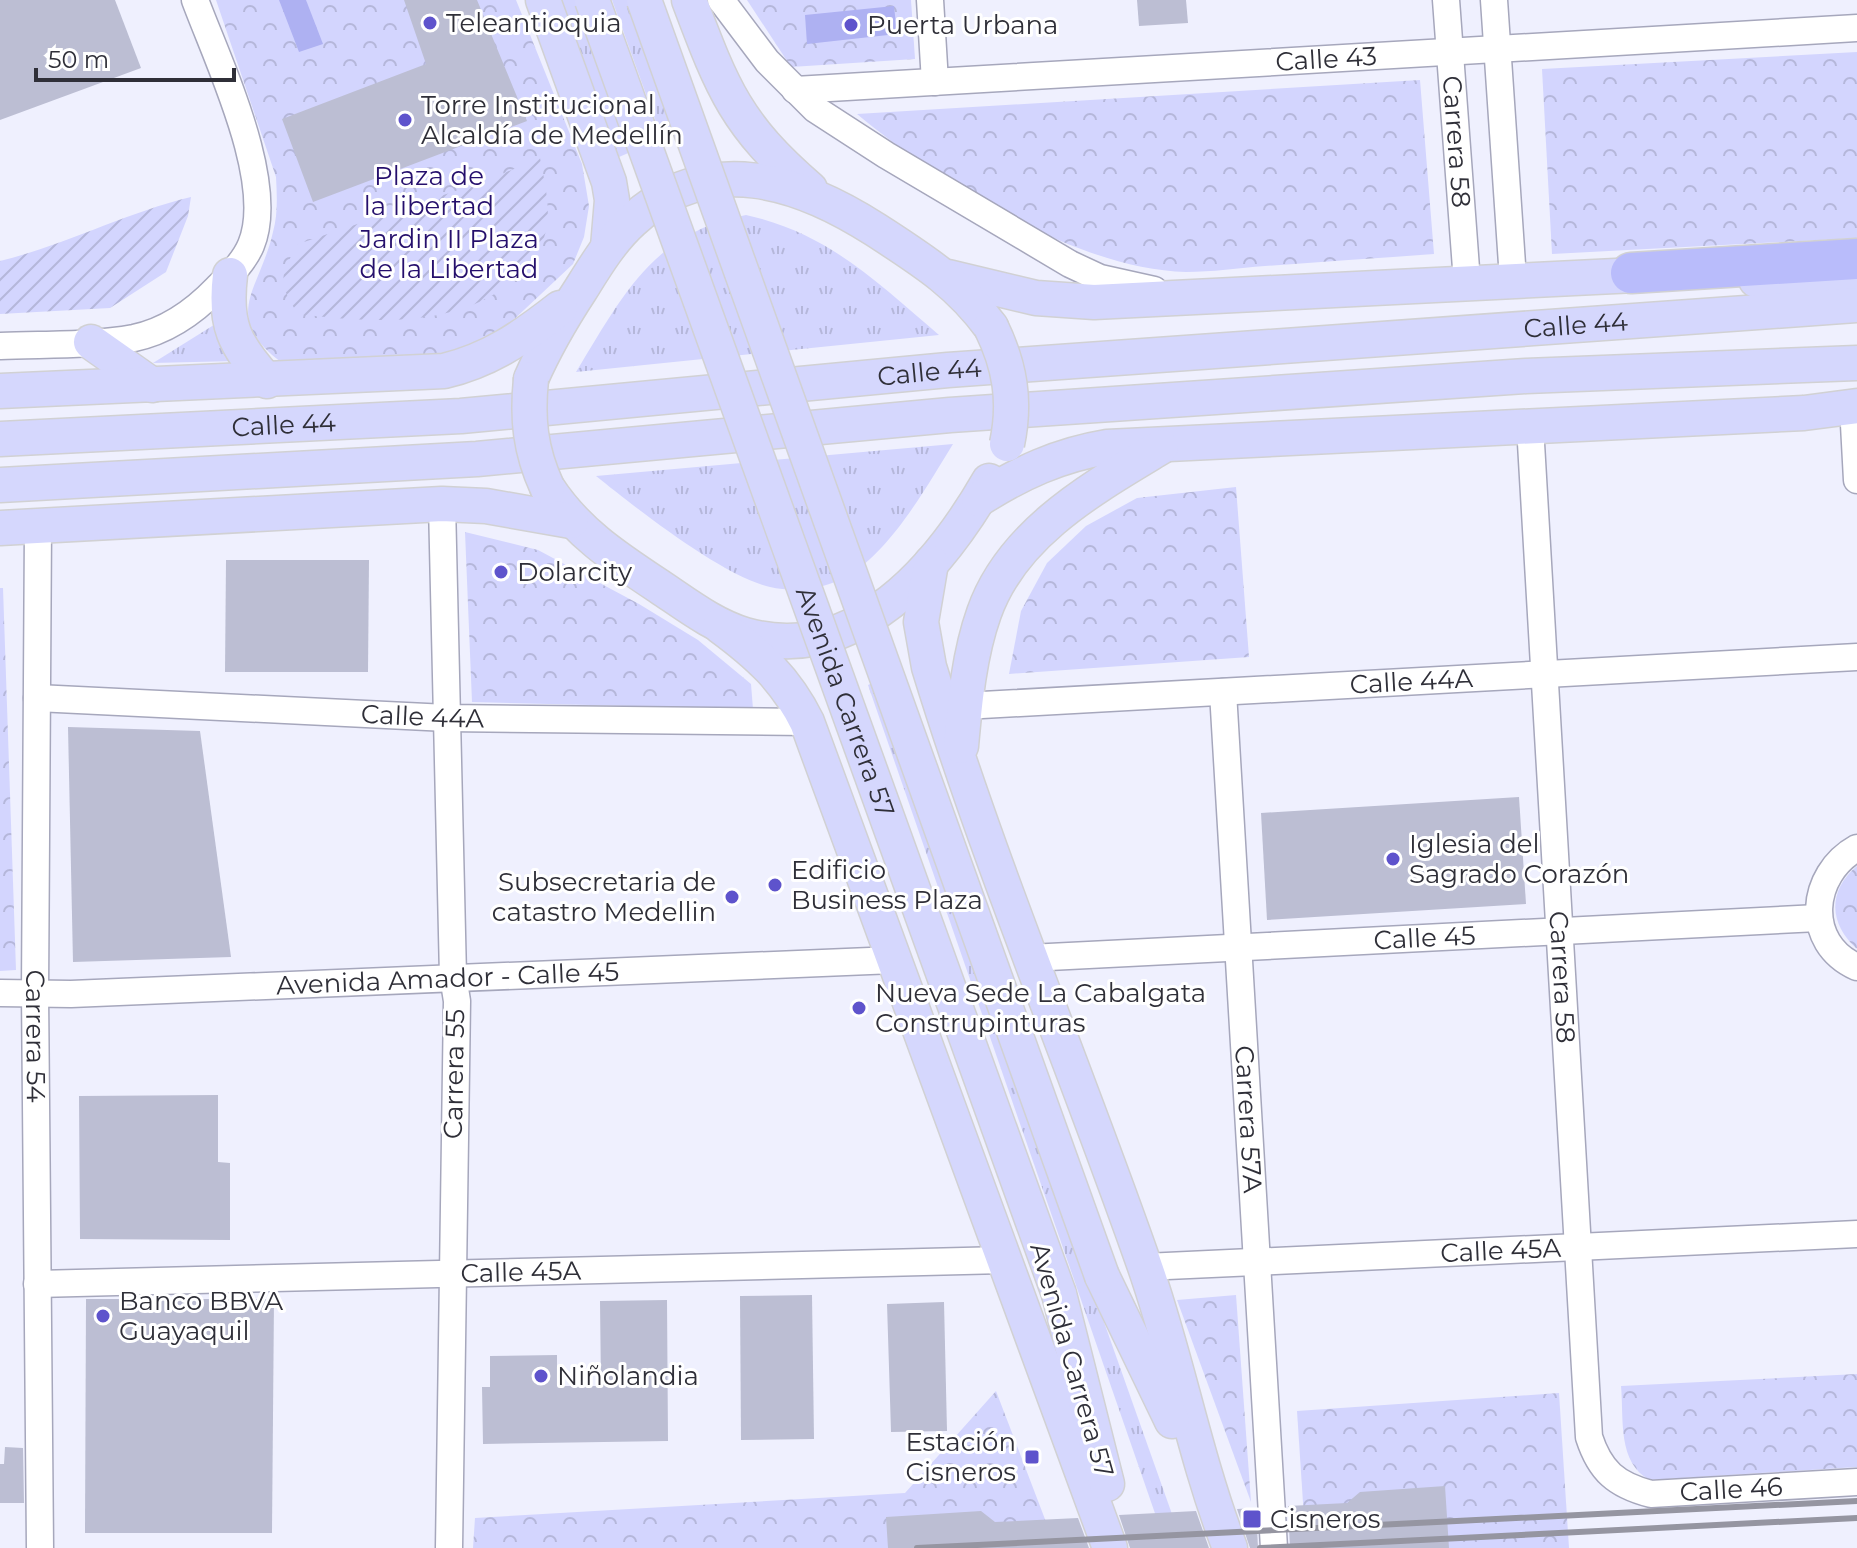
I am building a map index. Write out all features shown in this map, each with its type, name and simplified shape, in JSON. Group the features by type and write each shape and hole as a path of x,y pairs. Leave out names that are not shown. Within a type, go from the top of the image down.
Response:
{"highway":[{"path":"1631,273 1857,259"}],"main road":[{"path":"543,0 609,182 612,200 608,247"},
{"name":"Avenida Carrera 57","path":"592,0 1059,1294 1123,1548"},
{"name":"Avenida Carrera 57","path":"644,0 1102,1276 1213,1504 1230,1548"},
{"path":"689,0 718,77 736,112 755,138 817,195 948,277 991,327 1006,358 1012,390 1007,444 979,499 931,563 889,607 830,634 801,640 768,640 720,626 605,551 571,521 547,487 537,465 528,426 531,379 576,296 608,247 647,208 680,191 720,179 778,183 817,195"},
{"name":"Calle 44","path":"948,277 1064,302 1631,273 1857,286"},
{"path":"230,275 228,318 234,339 267,381"},
{"name":"Calle 44","path":"2,390 416,374 469,365 512,345 576,296"},
{"name":"Calle 44","path":"0,439 461,416 948,370 1633,324 1857,305"},
{"path":"91,342 152,385"},
{"name":"Calle 44","path":"0,485 477,459 950,415 1526,376 1857,363"},
{"path":"979,499 1056,458 1107,447 1804,413 1855,406"},
{"path":"960,759 973,651 985,610 1027,544 1065,509 1165,444"},
{"path":"0,528 442,504 486,506 571,521"},
{"name":"Avenida Carrera 57","path":"931,563 921,622 929,667 1029,958 1145,1267 1213,1504"},
{"name":"Avenida Carrera 57","path":"720,626 775,670 793,694 807,722 1110,1548"}],"street":[{"path":"0,346 134,338 160,330 203,302 230,275 251,244 258,208 251,153 195,0"},
{"path":"721,0 795,90"},
{"path":"930,0 935,82"},
{"name":"Carrera 58","path":"1446,0 1467,282"},
{"name":"Carrera 58","path":"1494,0 1513,279"},
{"name":"Calle 43","path":"795,90 1857,28"},
{"name":"Calle 44","path":"795,90 837,125 1070,264 1129,287 1205,296"},
{"path":"1855,406 1857,480"},
{"name":"Carrera 58","path":"1530,426 1589,1437 1597,1460 1609,1475"},
{"name":"Carrera 55","path":"442,504 453,976 457,1001 450,1275 449,1548"},
{"name":"Carrera 54","path":"38,526 35,992 40,1548"},
{"name":"Calle 44A","path":"964,706 1857,657"},
{"name":"Carrera 57A","path":"1223,692 1274,1548"},
{"name":"Calle 44A","path":"37,698 447,718 807,722"},
{"path":"1857,848 1832,867 1822,883 1818,918 1834,952 1857,967"},
{"name":"Calle 45","path":"1029,958 1818,918"},
{"name":"Avenida Amador - Calle 45","path":"0,993 71,994 894,960"},
{"name":"Calle 45A","path":"1145,1267 1857,1234"},
{"name":"Calle 45A","path":"37,1284 1004,1260"},
{"name":"Calle 46","path":"1609,1475 1627,1488 1651,1494 1857,1482"}],"green space":[{"name":"Plaza de la libertad","path":"216,0 516,0 582,164 589,206 584,237 573,264 494,338 456,353 281,362 263,346 252,330 248,316 249,302 275,225 276,177"},
{"path":"562,0 577,0 633,151 619,157"},
{"path":"612,0 629,0 676,131 661,136"},
{"path":"747,0 911,0 915,59 791,67"},
{"path":"1857,52 1857,238 1552,254 1542,69"},
{"path":"1420,80 1434,254 1206,271 1144,267 1100,256 1055,239 968,193 857,114"},
{"name":"Jardin II Plaza de la Libertad","path":"540,158 548,208 544,238 521,273 498,291 473,305 445,313 386,320 298,314 291,303 283,279 298,244 485,181"},
{"path":"191,197 188,216 166,272 110,308 0,314 0,261"},
{"path":"746,215 775,223 827,247 872,278 939,335 576,372 625,294 663,253 686,237 714,224"},
{"path":"217,323 236,361 153,363"},
{"path":"953,444 907,516 878,551 847,576 820,587 800,590 770,587 728,570 680,539 596,476"},
{"path":"1236,487 1249,657 1009,674 1021,611 1047,563 1086,526 1137,498"},
{"path":"465,532 538,550 639,604 698,640 751,684 753,709 472,702"},
{"path":"0,588 3,588 16,970 0,971"},
{"path":"877,681 1184,1548 1167,1548 868,685"},
{"path":"1857,866 1857,949 1841,929 1835,908 1840,886"},
{"path":"1236,1295 1251,1502 1177,1300"},
{"path":"1857,1374 1857,1467 1650,1480 1639,1472 1627,1451 1621,1386"},
{"path":"996,1391 1056,1548 473,1548 475,1518 905,1493"},
{"path":"1559,1393 1569,1548 1306,1548 1297,1411"}],"shaded area":[{"path":"279,0 306,0 323,44 299,52"},
{"name":"Puerta Urbana","path":"894,6 897,34 807,44 805,15"}],"building":[{"path":"0,0 115,0 141,68 0,120"},
{"name":"Torre Institucional Alcaldía de Medellín","path":"404,0 477,0 527,121 313,202 282,119 426,64"},
{"path":"1137,0 1186,0 1188,23 1139,26"},
{"path":"226,560 369,560 368,672 225,672"},
{"path":"68,727 200,731 231,957 73,962"},
{"name":"Iglesia del Sagrado Corazón","path":"1519,797 1526,904 1267,920 1261,813"},
{"path":"218,1095 218,1162 230,1163 230,1240 80,1239 79,1096"},
{"path":"812,1295 814,1439 741,1440 740,1296"},
{"path":"86,1299 274,1299 272,1533 85,1533"},
{"path":"667,1300 668,1441 483,1444 482,1387 490,1387 490,1356 557,1355 557,1386 601,1386 600,1301"},
{"path":"944,1302 947,1431 891,1432 887,1304"},
{"path":"5,1447 23,1448 24,1503 0,1503 0,1464 4,1464"},
{"path":"1445,1486 1449,1548 1290,1548 1288,1506 1347,1503 1360,1492"},
{"path":"1256,1508 1258,1548 1250,1548 1237,1509"},
{"path":"981,1511 995,1522 1078,1518 1089,1548 888,1548 886,1517"},
{"path":"1196,1511 1209,1548 1130,1548 1119,1515"}],"railway":[{"path":"917,1548 1857,1501"},
{"path":"1260,1548 1857,1518"}],"place":[{"name":"Teleantioquia","path":"430,23"},
{"name":"Puerta Urbana","path":"851,25"},
{"name":"Torre Institucional Alcaldía de Medellín","path":"405,120"},
{"name":"Dolarcity","path":"501,572"},
{"name":"Iglesia del Sagrado Corazón","path":"1393,859"},
{"name":"Edificio Business Plaza","path":"775,885"},
{"name":"Subsecretaria de catastro Medellin","path":"732,897"},
{"name":"Nueva Sede La Cabalgata Construpinturas","path":"859,1008"},
{"name":"Banco BBVA Guayaquil","path":"103,1316"},
{"name":"Niñolandia","path":"541,1376"},
{"name":"Estación Cisneros","path":"1032,1457"},
{"name":"Cisneros","path":"1252,1519"}]}
